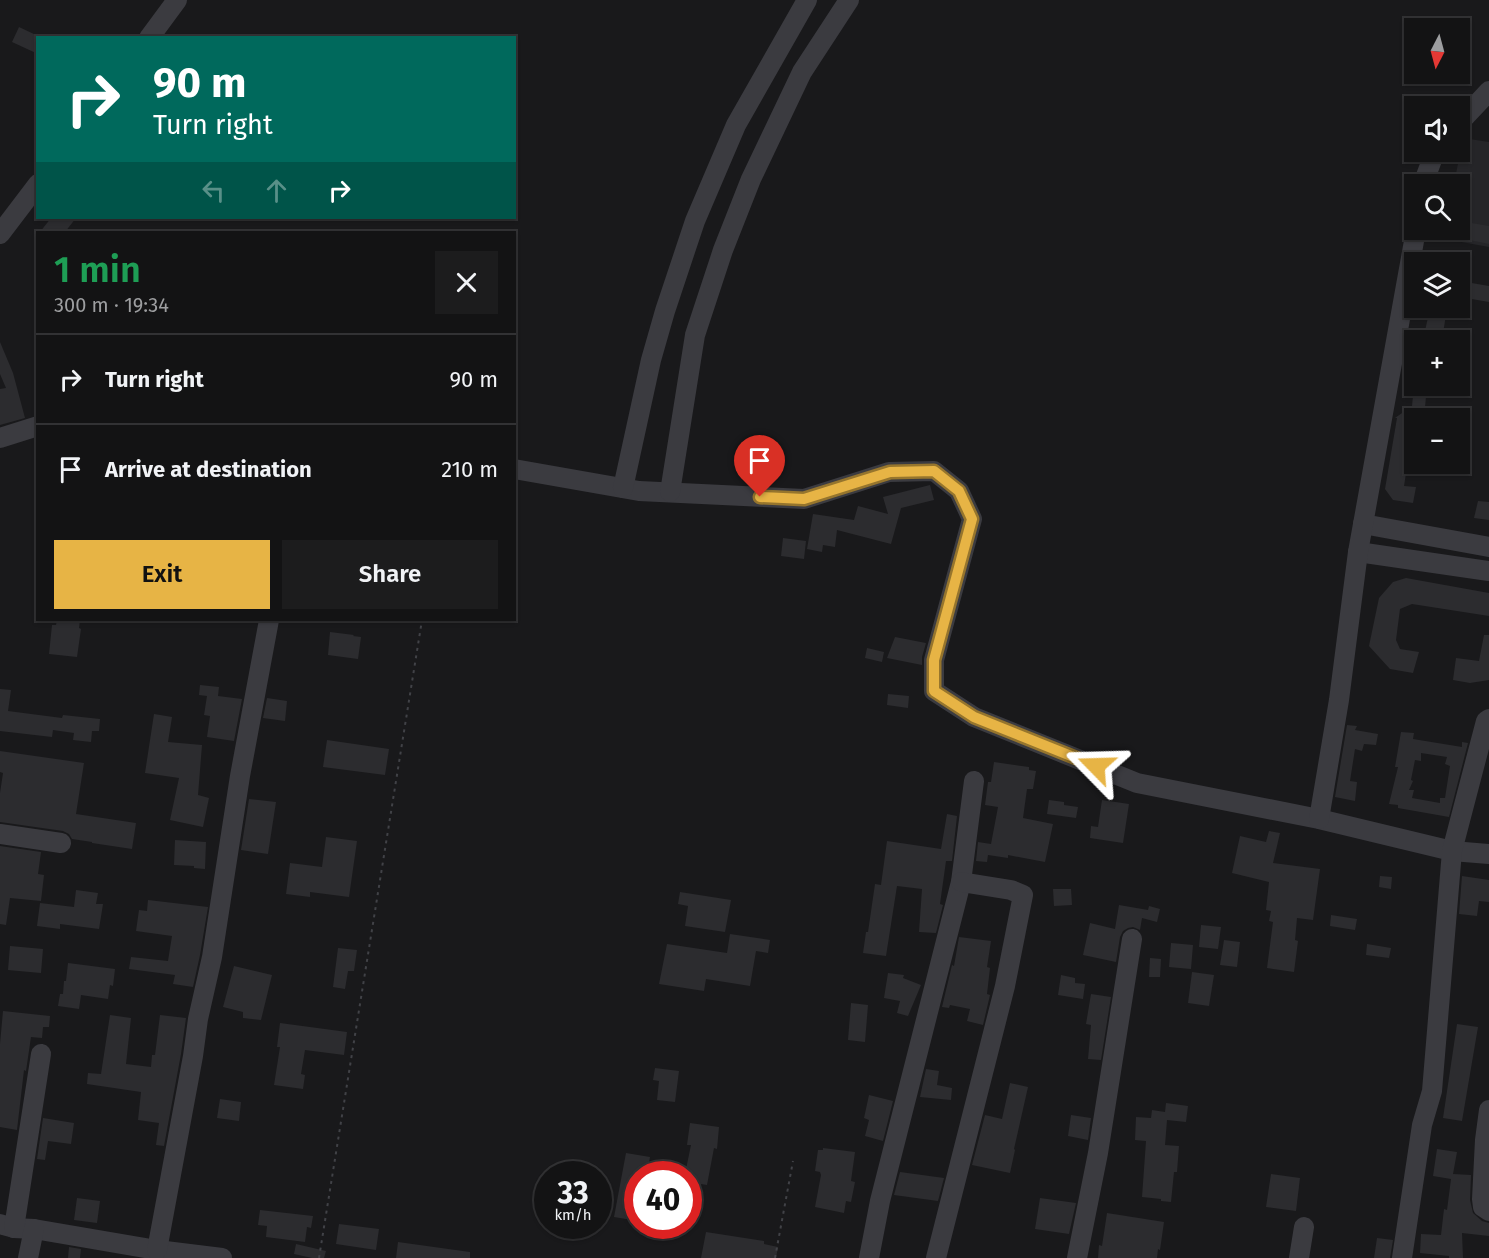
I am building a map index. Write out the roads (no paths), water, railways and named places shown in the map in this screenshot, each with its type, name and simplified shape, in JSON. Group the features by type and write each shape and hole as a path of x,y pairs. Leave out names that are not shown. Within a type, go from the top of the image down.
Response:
{"street":[{"path":"150,36 177,0"},
{"path":"623,488 651,360 695,221 736,125 807,0"},
{"path":"670,492 695,335 723,250 751,178 802,72 849,0"},
{"path":"1470,111 1489,91"},
{"path":"0,234 36,187"},
{"path":"1319,819 1339,700 1363,524 1414,240"},
{"path":"0,438 36,427"},
{"path":"516,470 639,491 804,499 890,472 934,471 959,491 972,519 934,660 934,691 974,717 1137,783 1319,819 1452,851 1489,854"},
{"path":"1363,524 1489,547"},
{"path":"1359,552 1489,571"},
{"path":"157,1250 198,1019 212,957 240,776 269,621"},
{"path":"1402,1258 1422,1125 1432,1091 1452,851 1486,721 1489,719"},
{"path":"869,1258 880,1201 961,882 974,781"},
{"path":"0,834 60,843"},
{"path":"936,1258 1005,986 1023,895 1011,890 961,882"},
{"path":"1077,1258 1098,1153 1132,939"},
{"path":"28,1258 16,1227 41,1054"},
{"path":"1489,1110 1482,1199 1483,1207 1489,1211"},
{"path":"16,1227 222,1258"},
{"path":"1299,1258 1304,1227"}]}
